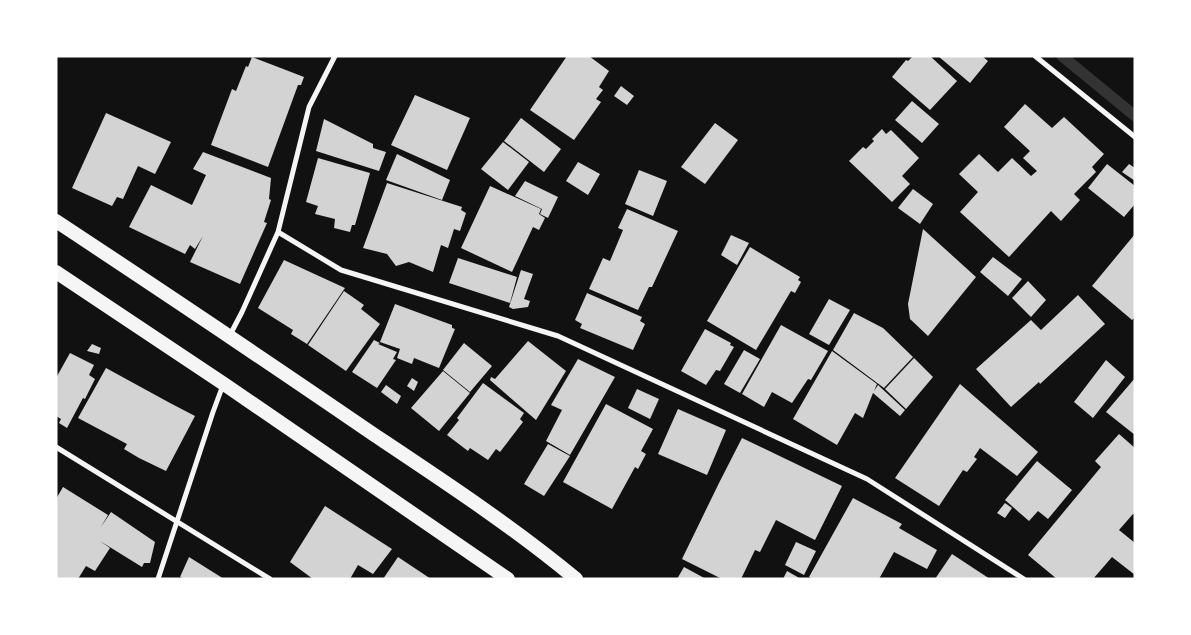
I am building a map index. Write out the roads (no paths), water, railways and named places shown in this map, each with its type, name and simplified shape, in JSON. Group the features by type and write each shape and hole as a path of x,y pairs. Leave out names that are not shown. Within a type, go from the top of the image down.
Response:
{"highway":[{"path":"56,221 230,336 493,515 576,579"},
{"path":"56,272 224,384 508,579"}],"street":[{"path":"230,336 278,232 309,107 335,56"},
{"path":"1035,56 1135,137"},
{"path":"278,232 341,270 558,336 868,479 1024,579"},
{"path":"158,579 224,384"},
{"path":"56,447 270,579"}],"waterway":[{"path":"1062,56 1135,116"}]}
